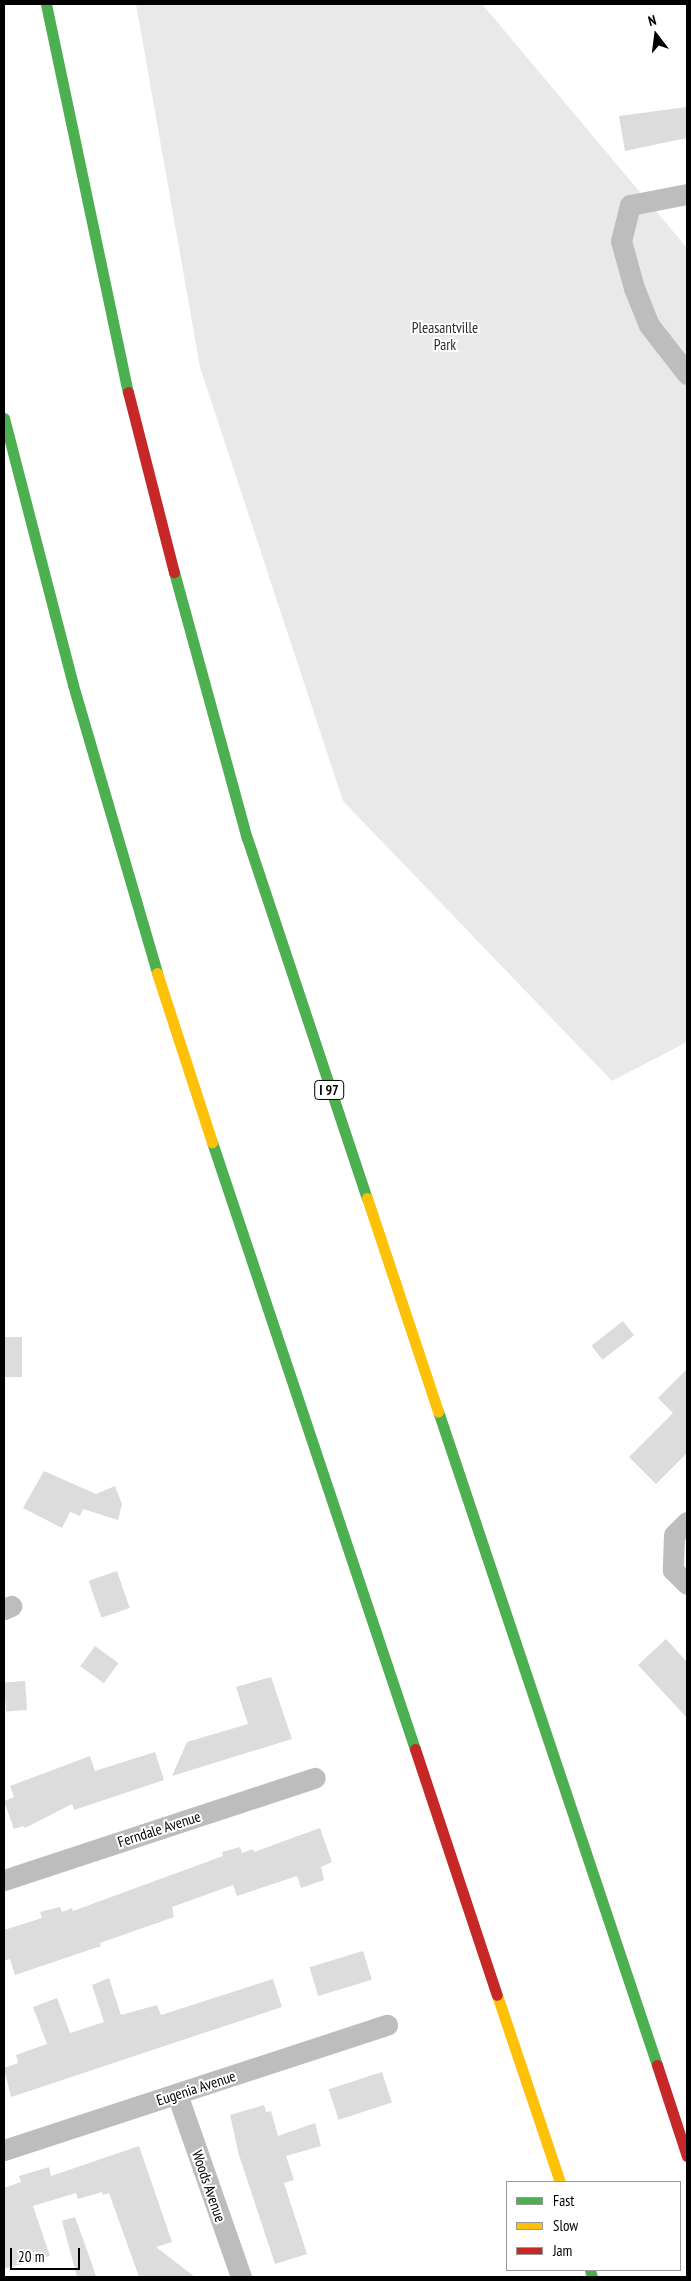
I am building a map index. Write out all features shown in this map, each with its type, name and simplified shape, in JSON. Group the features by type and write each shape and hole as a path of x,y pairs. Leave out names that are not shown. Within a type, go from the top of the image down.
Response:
{"highway":[{"name":"I 97","path":"46,4 104,290 150,486 248,838 687,2156"},
{"path":"4,418 72,684 175,1033 560,2181"}],"street":[{"path":"687,194 630,205 621,241 634,288 649,326 687,374"},
{"path":"680,1577 674,1535 687,1522"},
{"name":"Ferndale Avenue","path":"4,1880 315,1778"},
{"name":"Eugenia Avenue","path":"4,2150 387,2025"},
{"name":"Woods Avenue","path":"177,2094 240,2277"}],"green space":[{"name":"Pleasantville Park","path":"136,4 482,4 687,248 687,1042 612,1081 343,801 200,367"}],"building":[{"path":"687,107 687,138 625,151 619,116"},
{"path":"623,1321 634,1335 603,1360 591,1346"},
{"path":"4,1337 22,1337 22,1377 4,1377"},
{"path":"687,1369 687,1453 656,1484 629,1457 673,1413 658,1398"},
{"path":"44,1471 96,1494 115,1486 122,1504 118,1520 83,1509 80,1516 70,1512 62,1528 23,1508"},
{"path":"117,1571 130,1608 101,1618 89,1581"},
{"path":"666,1639 687,1662 687,1718 638,1665"},
{"path":"95,1646 118,1663 104,1683 80,1666"},
{"path":"271,1677 292,1739 172,1776 187,1742 248,1724 236,1687"},
{"path":"25,1681 27,1710 6,1711 4,1682"},
{"path":"155,1752 164,1780 74,1810 72,1804 25,1828 24,1826 14,1829 4,1801 14,1797 10,1786 90,1756 95,1771"},
{"path":"320,1828 332,1862 321,1867 324,1880 301,1888 297,1876 237,1896 233,1885 172,1907 174,1917 100,1943 101,1946 15,1975 10,1959 4,1961 4,1930 42,1918 40,1912 60,1907 62,1912 72,1908 73,1911 223,1856 222,1852 240,1847 242,1853 253,1849 254,1852"},
{"path":"363,1951 372,1980 318,1996 309,1967"},
{"path":"109,1978 121,2015 157,2005 161,2015 273,1979 282,2007 11,2097 4,2068 18,2063 16,2055 47,2044 33,2007 57,1998 70,2033 104,2022 92,1985"},
{"path":"382,2072 392,2102 339,2120 329,2089"},
{"path":"264,2105 266,2112 271,2111 278,2136 315,2123 321,2146 286,2156 294,2180 284,2183 307,2254 275,2264 239,2155 230,2115"},
{"path":"139,2146 172,2242 156,2247 195,2277 139,2277 109,2193 103,2195 102,2192 78,2199 76,2193 33,2206 50,2256 4,2269 4,2188 21,2182 19,2176 49,2167 51,2176"},
{"path":"75,2217 96,2277 77,2277 62,2221"}],"traffic: fast":[{"path":"46,4 128,392"},
{"path":"4,418 73,685 157,973"},
{"path":"174,572 247,838 367,1198"},
{"path":"212,1142 415,1749"},
{"path":"438,1411 657,2065"},
{"path":"590,2271 592,2277"}],"traffic: slow":[{"path":"157,973 212,1142"},
{"path":"367,1198 438,1411"},
{"path":"497,1995 560,2181"}],"traffic: jam":[{"path":"128,392 174,572"},
{"path":"415,1749 497,1995"},
{"path":"657,2065 687,2156"}]}
